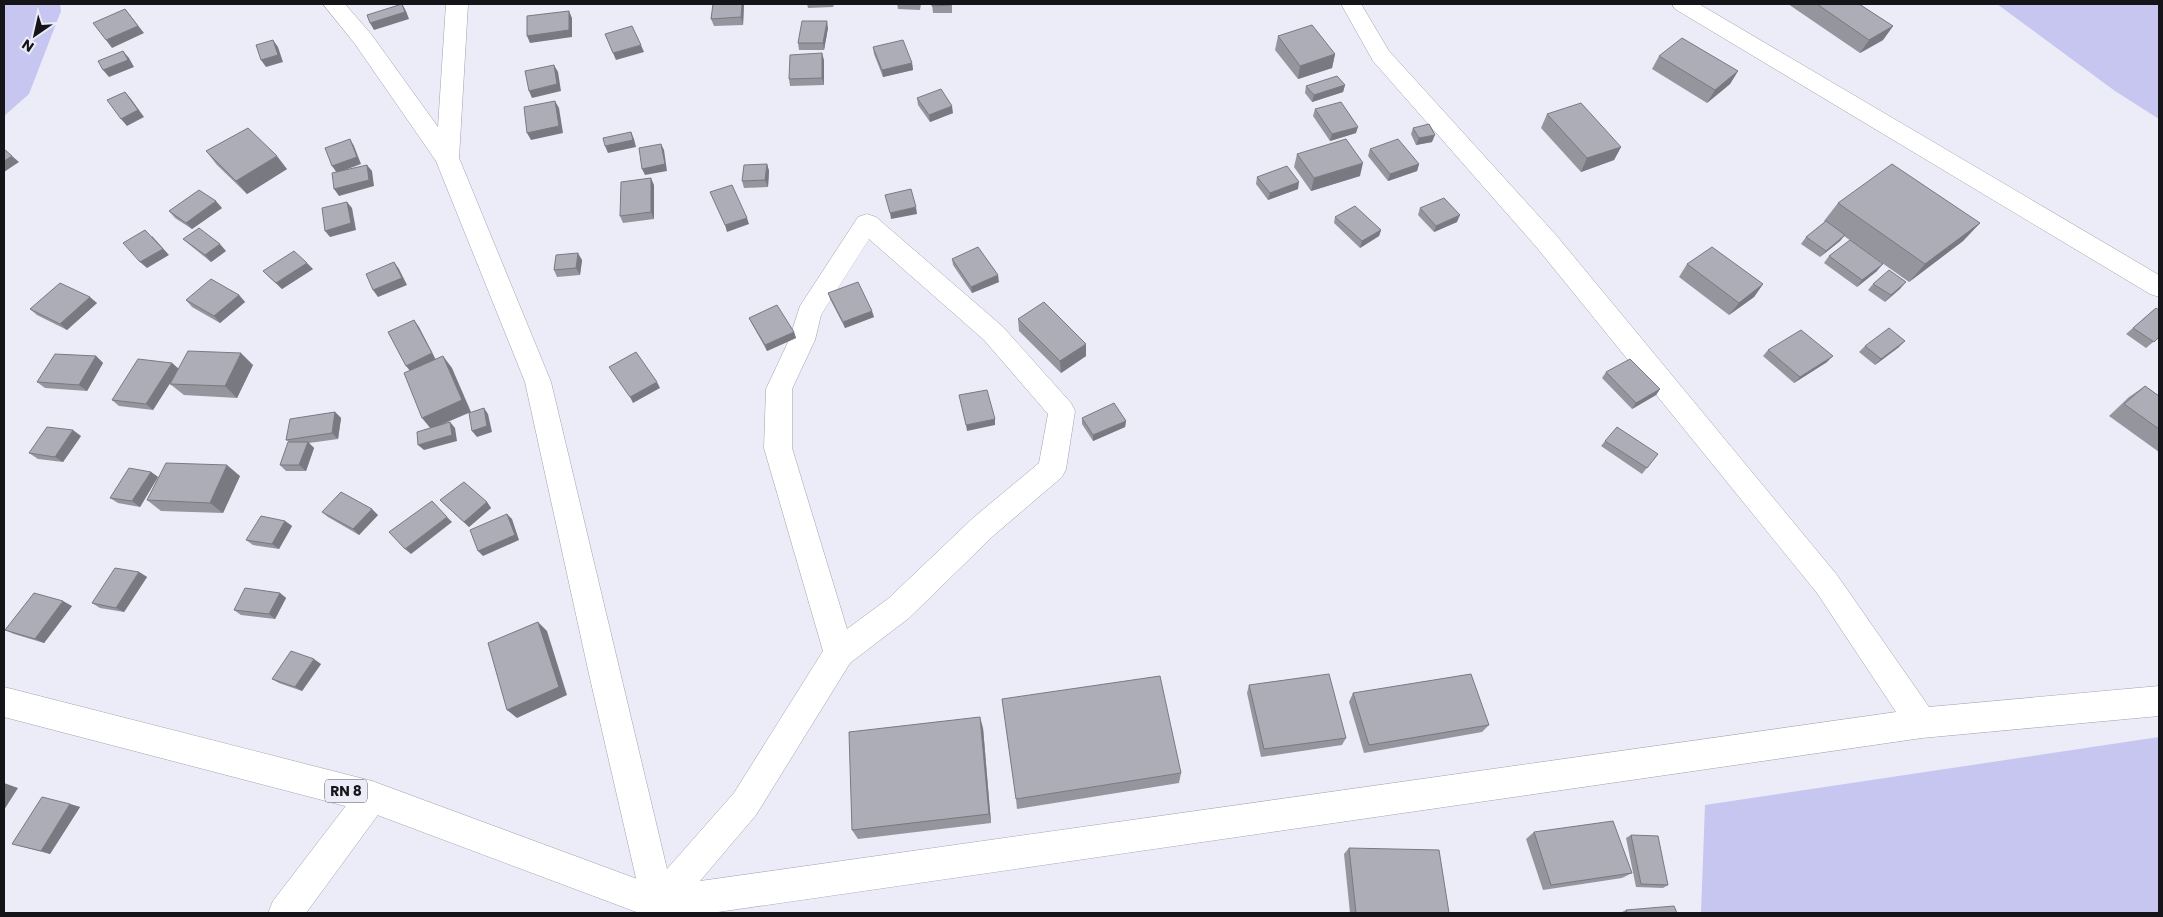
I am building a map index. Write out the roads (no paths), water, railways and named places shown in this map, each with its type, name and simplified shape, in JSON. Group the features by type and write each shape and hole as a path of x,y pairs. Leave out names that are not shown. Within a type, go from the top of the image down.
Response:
{"street":[{"path":"333,4 363,39 447,158 538,382 602,664 668,909"},
{"path":"447,158 457,4"},
{"path":"1351,4 1381,56 1547,242 1827,584 1922,723"},
{"path":"1683,4 2159,287"},
{"path":"668,909 745,804 839,653 899,608 983,526 1052,469 1062,411 993,333 867,223 809,312 802,340 779,389 778,448 839,653"},
{"path":"668,909 1922,723 2159,701"},
{"name":"RN 8","path":"4,702 372,798 668,909"},
{"path":"285,913 372,798"}]}
